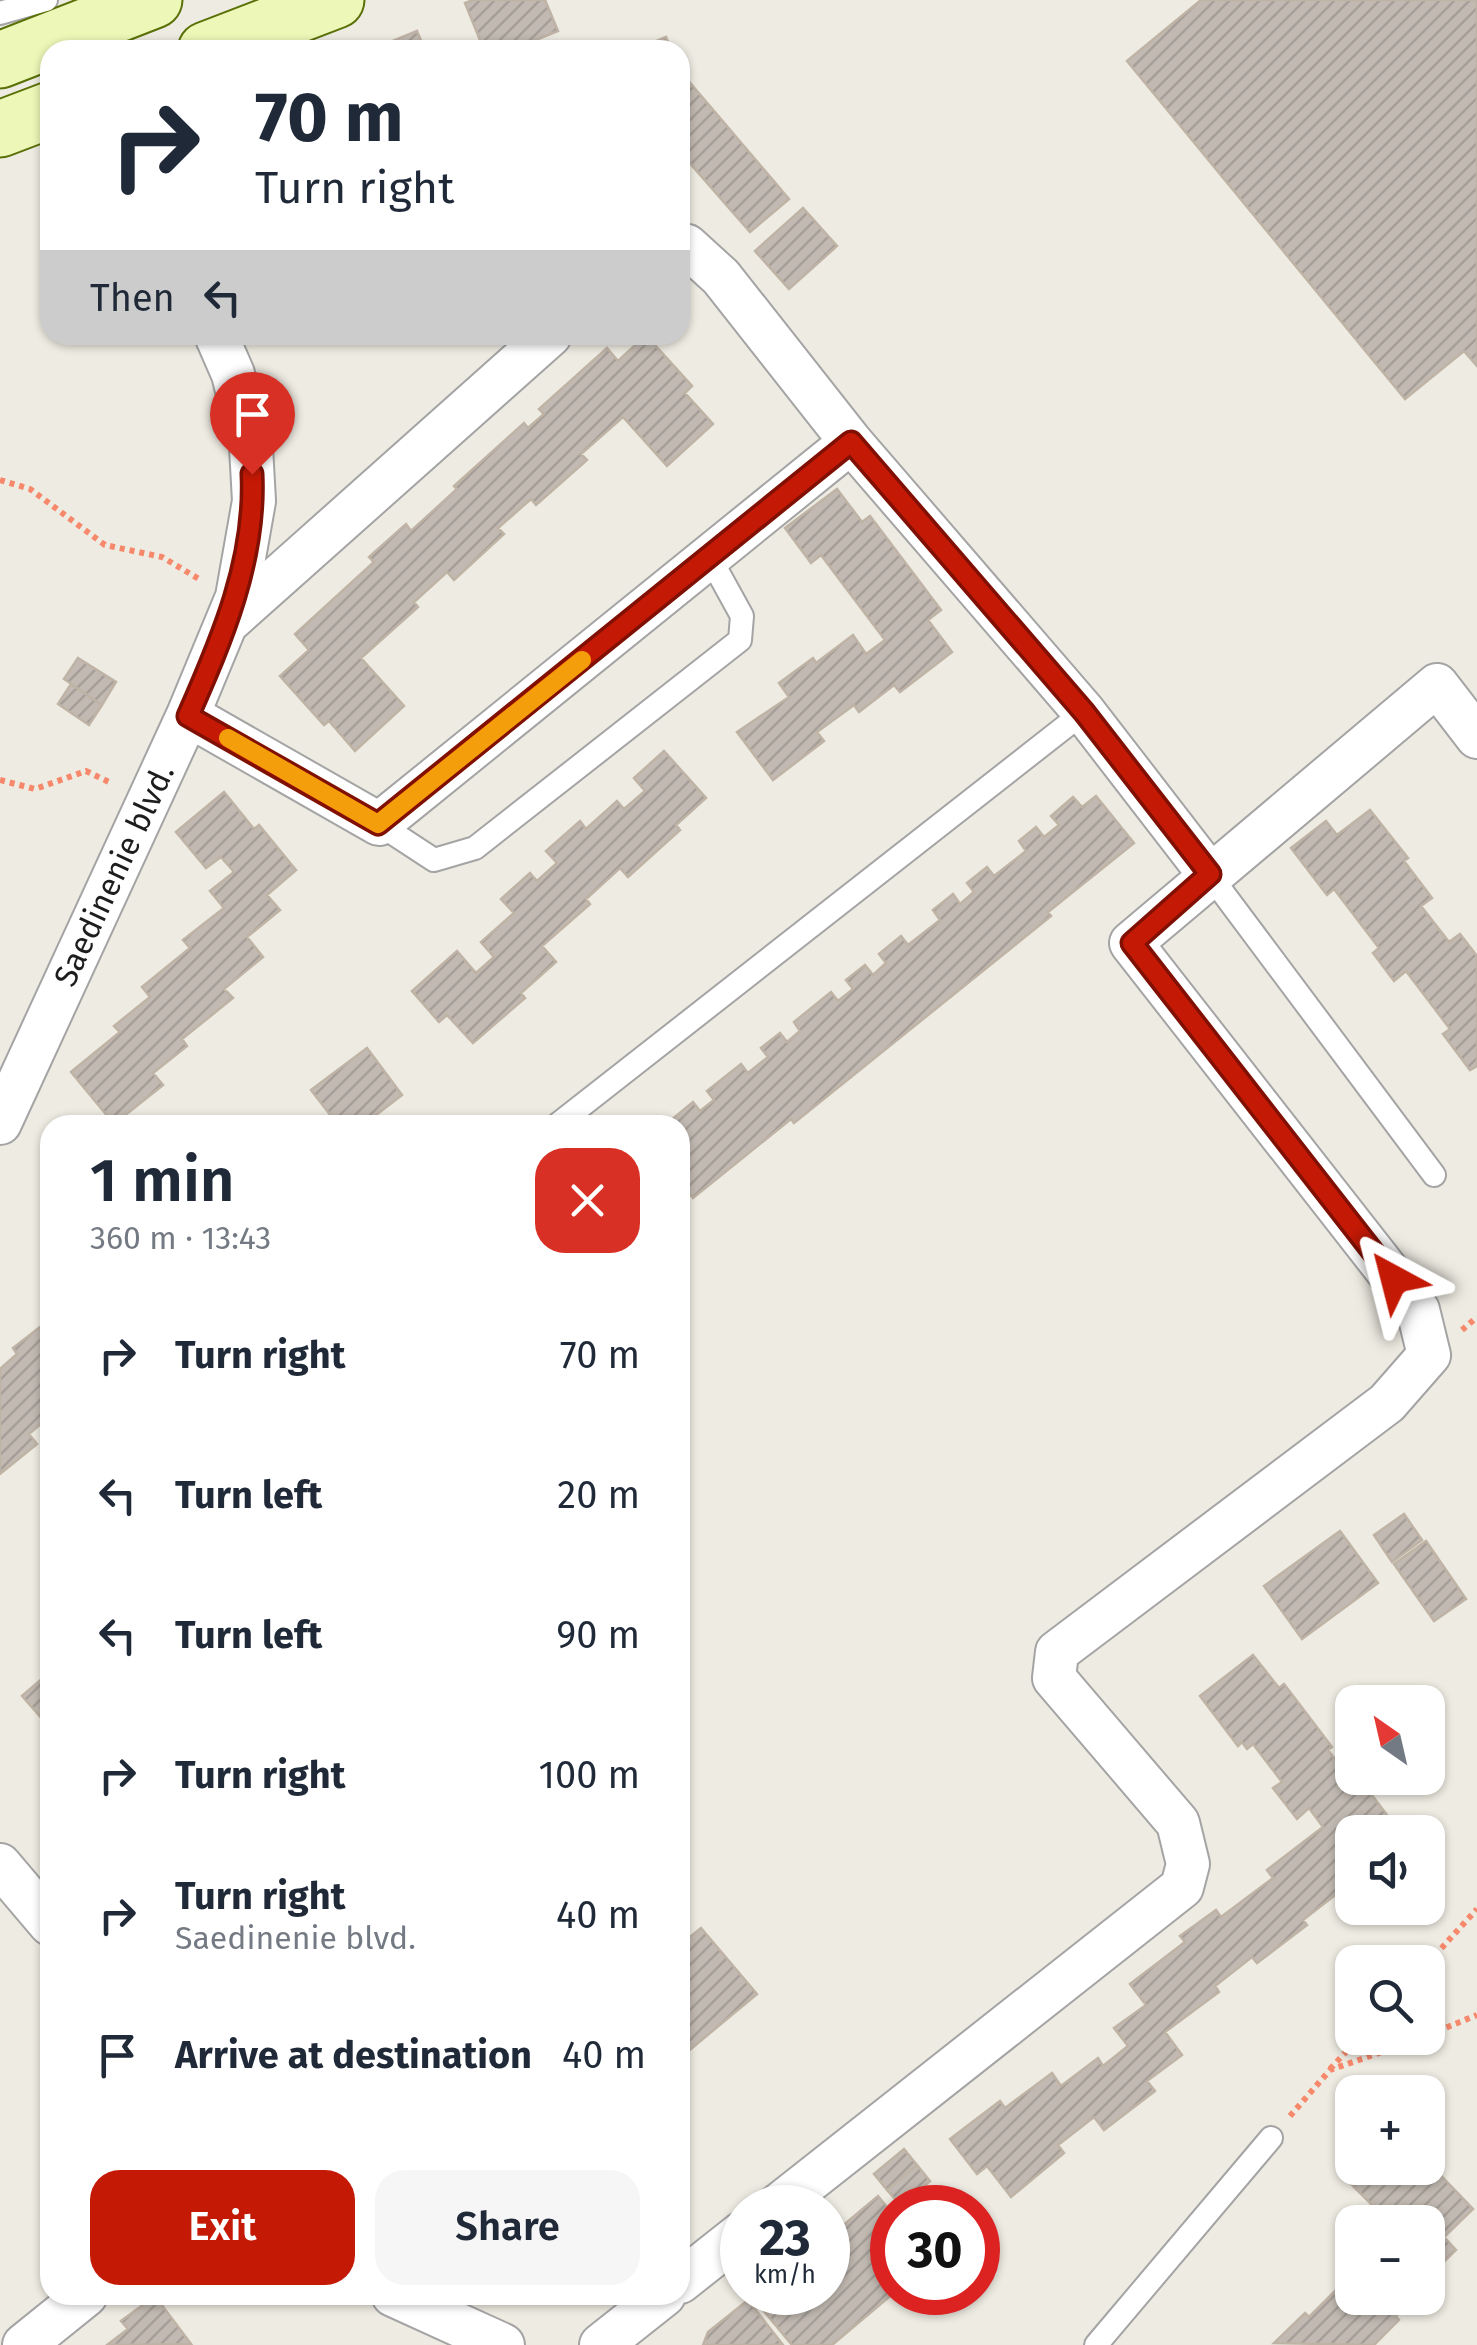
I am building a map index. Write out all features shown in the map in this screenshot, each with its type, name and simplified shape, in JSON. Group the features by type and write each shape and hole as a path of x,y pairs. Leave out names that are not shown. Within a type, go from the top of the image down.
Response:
{"street":[{"path":"51,40 154,0"},
{"path":"232,40 336,0"},
{"path":"0,60 40,44"},
{"path":"0,129 40,114"},
{"path":"690,249 721,277 851,442 1084,712 1210,874"},
{"name":"Saedinenie blvd.","path":"0,1123 188,716 233,609 254,501 251,447 233,374 220,345"},
{"path":"233,609 538,345"},
{"path":"188,716 378,824 851,442"},
{"path":"804,2185 1182,1887 1188,1864 1178,1822 1054,1678 1056,1652 1388,1403 1429,1355 1418,1310 1132,943 1437,685 1477,737"},
{"path":"0,1864 40,1912"},
{"path":"690,2274 720,2250"},
{"path":"24,2345 74,2305"},
{"path":"415,2305 503,2345"},
{"path":"600,2345 651,2305"}],"lane":[{"path":"0,13 46,0"},
{"path":"378,824 434,860 475,848 740,640 742,616 709,556"},
{"path":"570,1115 1084,712"},
{"path":"1210,874 1434,1175"},
{"path":"1096,2345 1271,2138"}],"path":[{"path":"0,480 30,489 105,546 162,558 233,609"},
{"path":"0,780 35,789 86,771 148,800"},
{"path":"1444,1945 1477,1909"},
{"path":"1445,2028 1477,2015"},
{"path":"1271,2138 1344,2055"},
{"path":"1330,2070 1372,2055"}],"building":[{"path":"545,0 558,31 536,40 480,40 465,3"},
{"path":"1201,0 1477,0 1477,366 1464,351 1405,399 1127,61"},
{"path":"417,31 421,40 395,40"},
{"path":"690,83 789,199 750,232 690,163"},
{"path":"803,208 837,246 789,289 755,251"},
{"path":"635,345 655,345 692,386 685,393 713,424 667,466 623,417 581,454 587,460 536,505 531,499 498,528 504,534 454,580 447,572 414,602 418,607 361,658 404,706 355,751 329,721 324,725 280,676 309,650 295,634 374,562 369,557 406,524 411,531 524,423 528,428 544,414 539,409 607,348 618,361"},
{"path":"837,489 862,522 870,516 941,610 928,620 952,652 900,692 894,685 859,712 854,705 817,732 824,741 773,780 737,732 789,697 779,683 813,658 816,663 853,635 866,654 885,640 821,555 811,563 785,528"},
{"path":"78,658 116,682 102,705 64,679"},
{"path":"71,684 102,705 89,725 58,704"},
{"path":"664,751 706,798 676,825 680,830 628,877 620,868 586,899 590,904 542,946 556,962 521,993 525,998 473,1043 447,1015 439,1022 412,991 457,951 476,973 494,957 481,942 514,913 501,899 530,873 537,881 557,863 546,851 580,821 586,829 617,801 624,809 645,791 634,778"},
{"path":"224,792 254,829 259,825 296,870 267,895 280,910 247,937 263,957 224,989 233,998 182,1039 187,1046 153,1073 163,1085 125,1115 107,1115 71,1072 120,1032 114,1026 150,997 142,987 190,948 183,940 224,908 210,891 234,872 221,857 206,868 176,832"},
{"path":"1096,796 1134,843 1048,912 1051,916 794,1123 791,1119 693,1198 690,1115 677,1115 693,1102 700,1111 714,1100 707,1091 741,1064 748,1073 768,1057 761,1048 780,1033 787,1042 800,1031 794,1022 831,992 838,1001 853,989 846,980 865,965 873,975 886,963 879,954 901,936 908,945 940,920 933,910 953,894 960,904 974,892 967,883 987,867 994,876 1026,851 1019,841 1036,827 1044,837 1059,825 1051,816 1073,797 1082,807"},
{"path":"1370,810 1408,858 1404,861 1432,898 1421,906 1449,942 1460,934 1477,956 1477,1066 1470,1070 1443,1034 1450,1029 1406,971 1394,981 1373,953 1379,948 1334,889 1327,895 1291,848 1326,821 1337,835"},
{"path":"367,1048 402,1095 376,1115 330,1115 311,1090"},
{"path":"40,1327 40,1425 29,1434 37,1444 0,1474 0,1369 17,1354 13,1348"},
{"path":"1404,1514 1422,1540 1392,1562 1374,1535"},
{"path":"1340,1531 1378,1583 1302,1639 1264,1586"},
{"path":"1426,1541 1466,1599 1434,1621 1394,1564"},
{"path":"1253,1655 1279,1688 1284,1684 1332,1747 1328,1750 1335,1759 1335,1795 1372,1795 1387,1815 1335,1815 1335,1895 1303,1920 1307,1925 1257,1963 1252,1957 1215,1986 1219,1992 1165,2032 1182,2055 1147,2081 1155,2091 1104,2130 1094,2117 1058,2145 1064,2153 1011,2197 987,2166 977,2174 950,2139 1000,2101 1005,2108 1052,2073 1061,2086 1098,2058 1103,2066 1128,2046 1114,2028 1146,2005 1130,1984 1185,1942 1180,1936 1216,1910 1221,1917 1273,1878 1267,1870 1323,1827 1309,1808 1297,1819 1273,1788 1282,1782 1253,1744 1247,1749 1242,1742 1238,1746 1200,1696"},
{"path":"40,1681 40,1717 22,1696"},
{"path":"701,1928 757,1994 690,2050 690,1937"},
{"path":"904,2149 917,2165 893,2185 883,2185 874,2174"},
{"path":"917,2165 930,2181 925,2185 893,2185"},
{"path":"1445,2180 1473,2209 1445,2236 1445,2205 1372,2205 1352,2185 1445,2185"},
{"path":"870,2203 870,2313 832,2345 792,2345 767,2315 850,2315 850,2220"},
{"path":"1445,2238 1456,2250 1445,2261"},
{"path":"1335,2291 1335,2315 1397,2315 1399,2320 1374,2345 1274,2343 1305,2313 1309,2317"},
{"path":"143,2305 162,2305 191,2344 107,2345 128,2329 121,2321"},
{"path":"729,2315 760,2315 783,2345 703,2345 708,2332"}],"slow traffic":[{"path":"228,738 378,824 582,660"}],"route":[{"path":"252,474 254,501 236,597 188,716 378,824 851,442 1084,712 1210,874 1132,943 1394,1279"}]}
